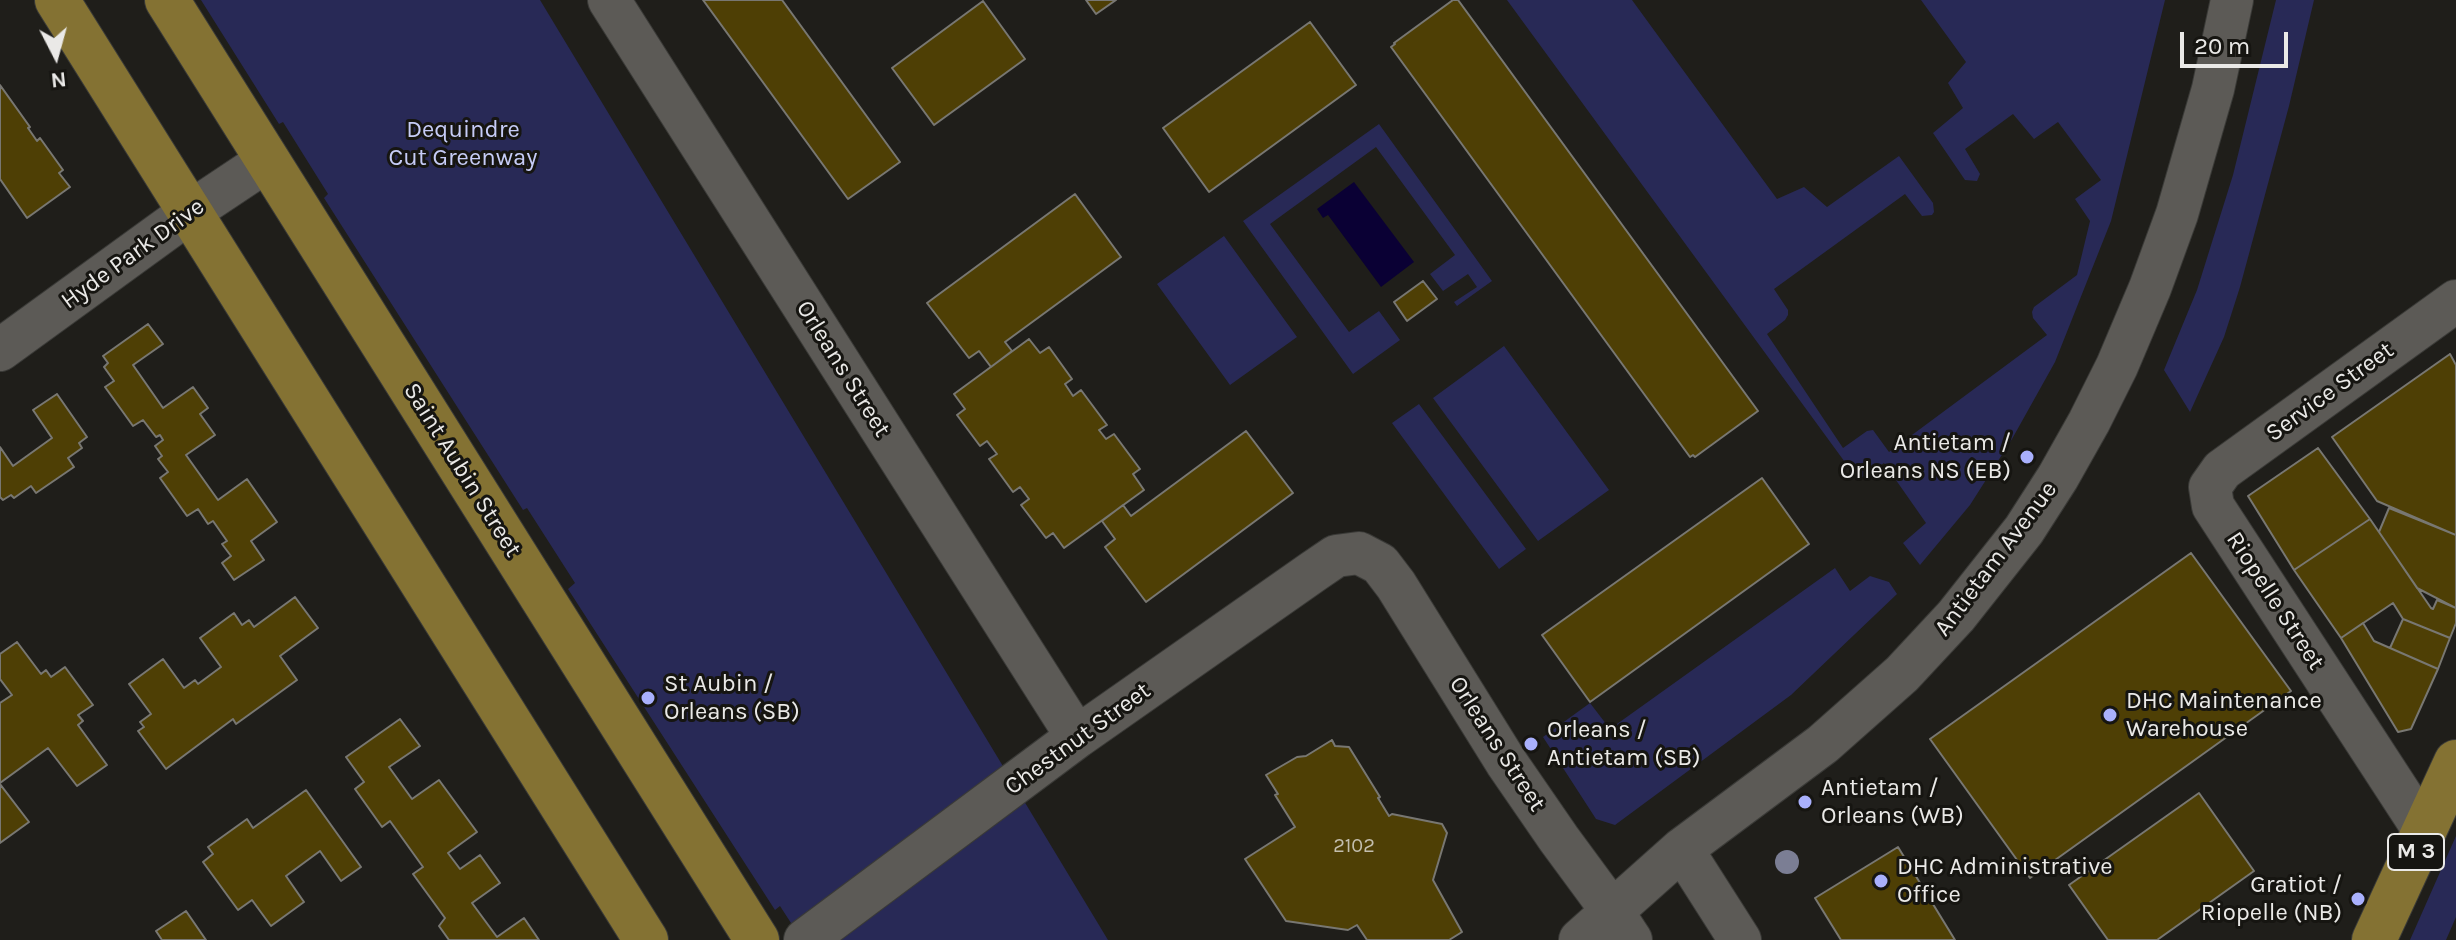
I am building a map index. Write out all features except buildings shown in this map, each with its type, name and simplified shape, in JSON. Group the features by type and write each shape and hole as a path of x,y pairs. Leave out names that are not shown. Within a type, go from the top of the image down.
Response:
{"main road":[{"path":"57,0 646,940"},
{"name":"Saint Aubin Street","path":"167,0 757,940"},
{"name":"M 3","path":"2374,940 2456,762"}],"street":[{"name":"Orleans Street","path":"609,0 1077,737"},
{"name":"Antietam Avenue","path":"1580,940 1622,925 1682,849 1823,744 1902,674 1986,580 2058,477 2117,366 2177,214 2213,89 2232,0"},
{"name":"Hyde Park Drive","path":"0,350 190,212 268,160"},
{"name":"Service Street","path":"2210,487 2222,470 2456,301"},
{"name":"Riopelle Street","path":"2210,487 2213,506 2425,832"},
{"name":"Orleans Street","path":"1359,553 1380,564 1396,585 1506,762 1622,925"},
{"name":"Chestnut Street","path":"817,931 1077,737 1314,571 1336,556 1359,553"},
{"path":"1682,849 1740,940"}],"green space":[{"name":"Dequindre Cut Greenway","path":"201,0 540,0 1108,940 802,940 780,906 775,910 568,589 575,583 527,508 523,510 324,198 328,194 283,122 279,124"},
{"path":"1507,0 1632,0 1777,199 1804,187 1827,207 1899,156 1933,203 1932,215 1922,216 1905,194 1774,289 1788,315 1767,334 1843,448 1873,430 1889,452 2047,335 2033,318 2032,312 2034,307 2077,275 2090,221 2075,199 2101,180 2058,122 2034,139 2013,114 1965,149 1980,174 1977,181 1965,180 1933,133 1963,108 1948,83 1966,62 1921,0 2165,0 2111,221 2055,362 1970,505 1920,565 1903,543 1926,523 1884,463 1858,480"},
{"path":"2276,0 2314,0 2240,287 2224,337 2190,412 2164,370 2197,290 2233,175"},
{"path":"1379,124 1492,281 1457,306 1454,302 1477,287 1468,274 1443,291 1430,274 1455,255 1376,147 1270,224 1349,332 1379,311 1400,340 1353,374 1243,221"},
{"path":"1224,236 1297,337 1230,385 1157,284"},
{"path":"1504,346 1609,490 1538,541 1433,398"},
{"path":"1419,404 1526,549 1499,569 1392,423"},
{"path":"1835,568 1850,591 1870,576 1889,582 1897,594 1791,695 1615,825 1596,819 1543,737 1590,703 1610,729"},
{"path":"2456,836 2456,917 2446,940 2410,940"}],"shaded area":[{"path":"1354,182 1414,262 1381,287 1328,215 1323,218 1317,209"}],"place":[{"name":"Antietam / Orleans NS (EB)","path":"2027,457"},
{"name":"St Aubin / Orleans (SB)","path":"648,698"},
{"name":"DHC Maintenance Warehouse","path":"2110,715"},
{"name":"Orleans / Antietam (SB)","path":"1531,744"},
{"name":"Antietam / Orleans (WB)","path":"1805,802"},
{"name":"DHC Administrative Office","path":"1881,881"},
{"name":"Gratiot / Riopelle (NB)","path":"2358,899"}]}
